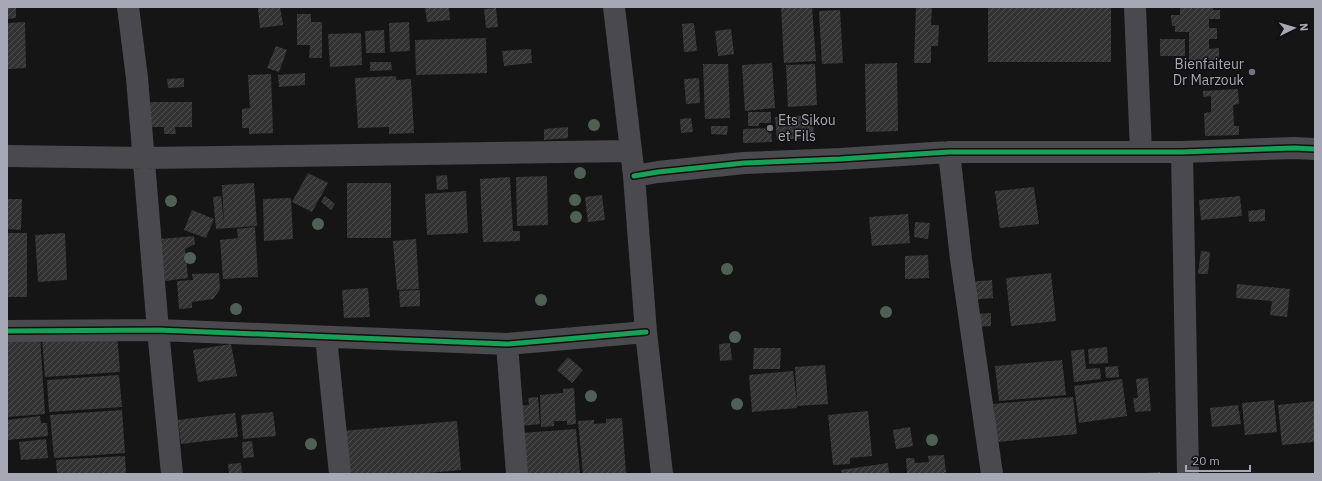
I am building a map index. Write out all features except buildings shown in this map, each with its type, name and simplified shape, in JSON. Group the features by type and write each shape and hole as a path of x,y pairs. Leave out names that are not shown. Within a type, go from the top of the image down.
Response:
{"street":[{"path":"128,7 137,78 158,330 172,474"},
{"path":"614,7 634,176 646,332 662,474"},
{"path":"1135,7 1141,152"},
{"path":"634,176 744,163 949,152 1182,152 1294,148 1315,149"},
{"path":"7,156 144,158 630,151"},
{"path":"949,152 961,259 992,474"},
{"path":"1182,152 1188,474"},
{"path":"7,331 158,330 506,344 646,332"},
{"path":"326,337 340,474"},
{"path":"506,344 517,474"}],"cycle path":[{"path":"634,176 744,163 949,152 1182,152 1294,148 1315,149"},
{"path":"7,331 158,330 507,344 646,332"}],"place":[{"name":"Bienfaiteur Dr Marzouk","path":"1252,72"},
{"name":"Ets Sikou et Fils","path":"770,128"}]}
